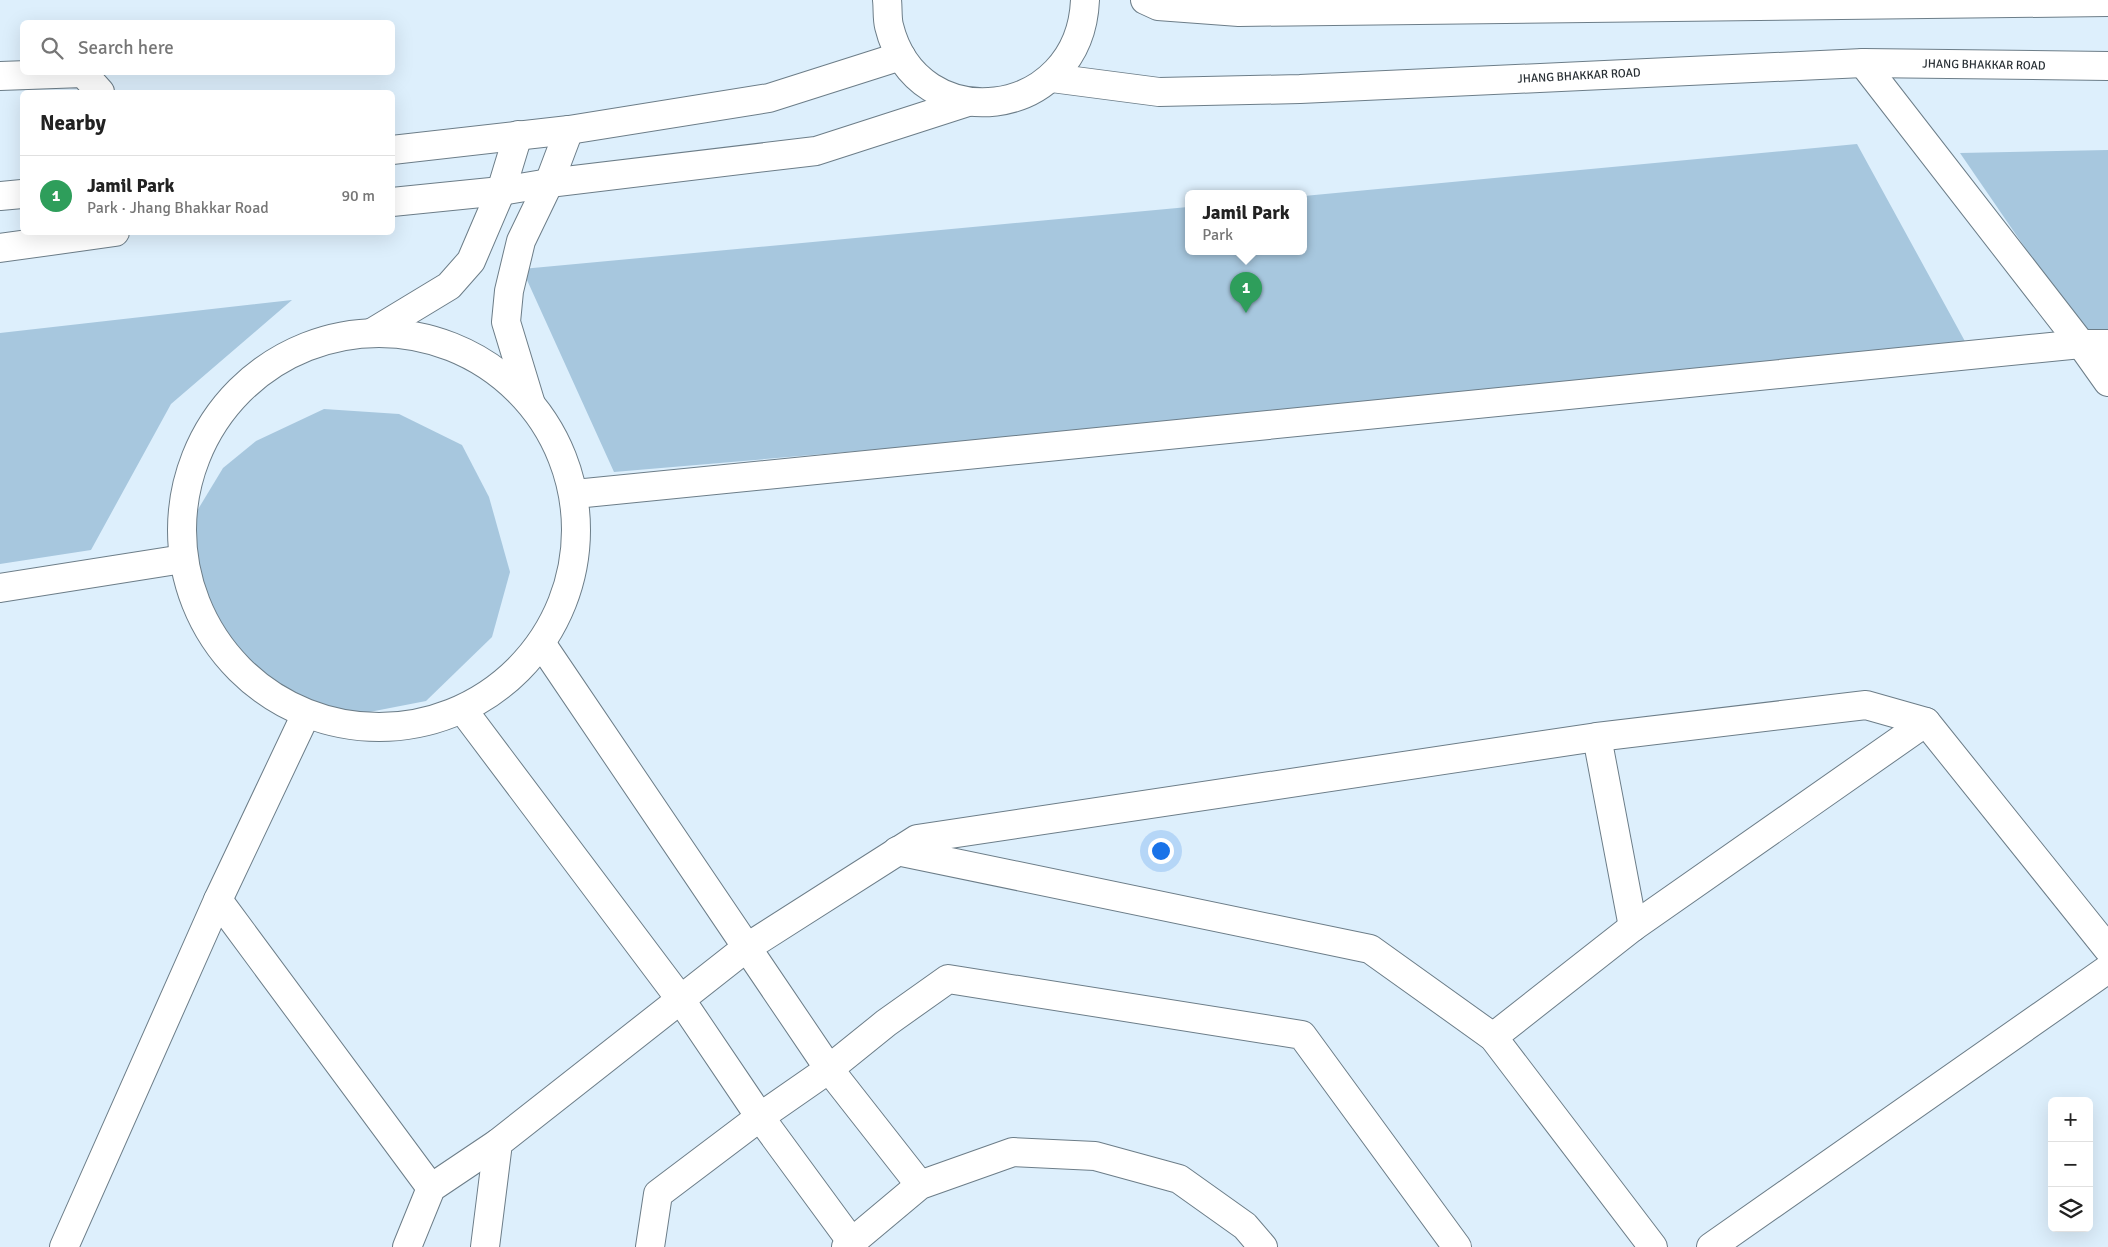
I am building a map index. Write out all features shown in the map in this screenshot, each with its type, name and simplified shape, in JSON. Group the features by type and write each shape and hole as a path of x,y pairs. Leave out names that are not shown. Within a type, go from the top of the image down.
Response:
{"main road":[{"path":"887,0 889,26 901,56 918,77 941,93 968,102"},
{"path":"395,202 501,191 549,183 816,151 968,102 1008,100 1027,94 1052,78 1070,56 1082,30 1085,0"},
{"path":"1145,0 1158,6 1238,12 2108,2"},
{"path":"395,150 569,130 770,98 901,56"},
{"path":"1863,63 2081,344 2108,382"},
{"name":"JHANG BHAKKAR ROAD","path":"1052,78 1159,92 1290,89 1863,63 2108,66"},
{"path":"0,76 28,75"},
{"path":"85,75 98,90"},
{"path":"530,401 485,363 432,339 373,332 319,342 269,366 228,403 199,451 184,504 183,559 197,609 224,653 261,690 306,714 358,727 412,726 463,710 499,687 519,670 541,643 566,597 577,546 575,494 558,444 530,401 506,322 509,291 520,240 549,183 569,130"},
{"path":"373,332 449,286 471,261 501,191 518,135"},
{"path":"0,196 20,194"},
{"path":"0,248 93,235"},
{"path":"575,494 2081,344 2108,344"},
{"path":"0,588 183,559"},
{"path":"541,643 829,1069 920,1185"},
{"path":"407,1247 431,1188 498,1143 746,948 917,839 1597,737 1866,705 1926,722 2108,949"},
{"path":"463,710 681,1000 848,1244 920,1185 1013,1152 1095,1156 1179,1179 1245,1226 1263,1247"},
{"path":"64,1247 218,900 306,714"},
{"path":"1493,1037 1633,927 1926,722"},
{"path":"1597,737 1633,927"},
{"path":"897,851 1370,950 1493,1037 1653,1247"},
{"path":"218,900 431,1188"},
{"path":"1711,1247 2108,969"},
{"path":"650,1247 658,1194 760,1117 829,1069 886,1023 948,979 1302,1035 1457,1247"},
{"path":"485,1247 498,1143"}],"shaded area":[{"path":"1857,144 1973,356 614,472 522,269 1185,207 1185,255 1307,255 1307,196"},
{"path":"2108,150 2108,343 2091,344 1960,153"},
{"path":"292,300 171,404 91,550 0,564 0,333"},
{"path":"324,409 399,414 462,445 489,497 510,572 492,637 426,701 354,715 279,701 223,660 195,600 197,511 223,468 256,441"}],"place":[{"name":"Jamil Park","path":"1246,313"}]}
